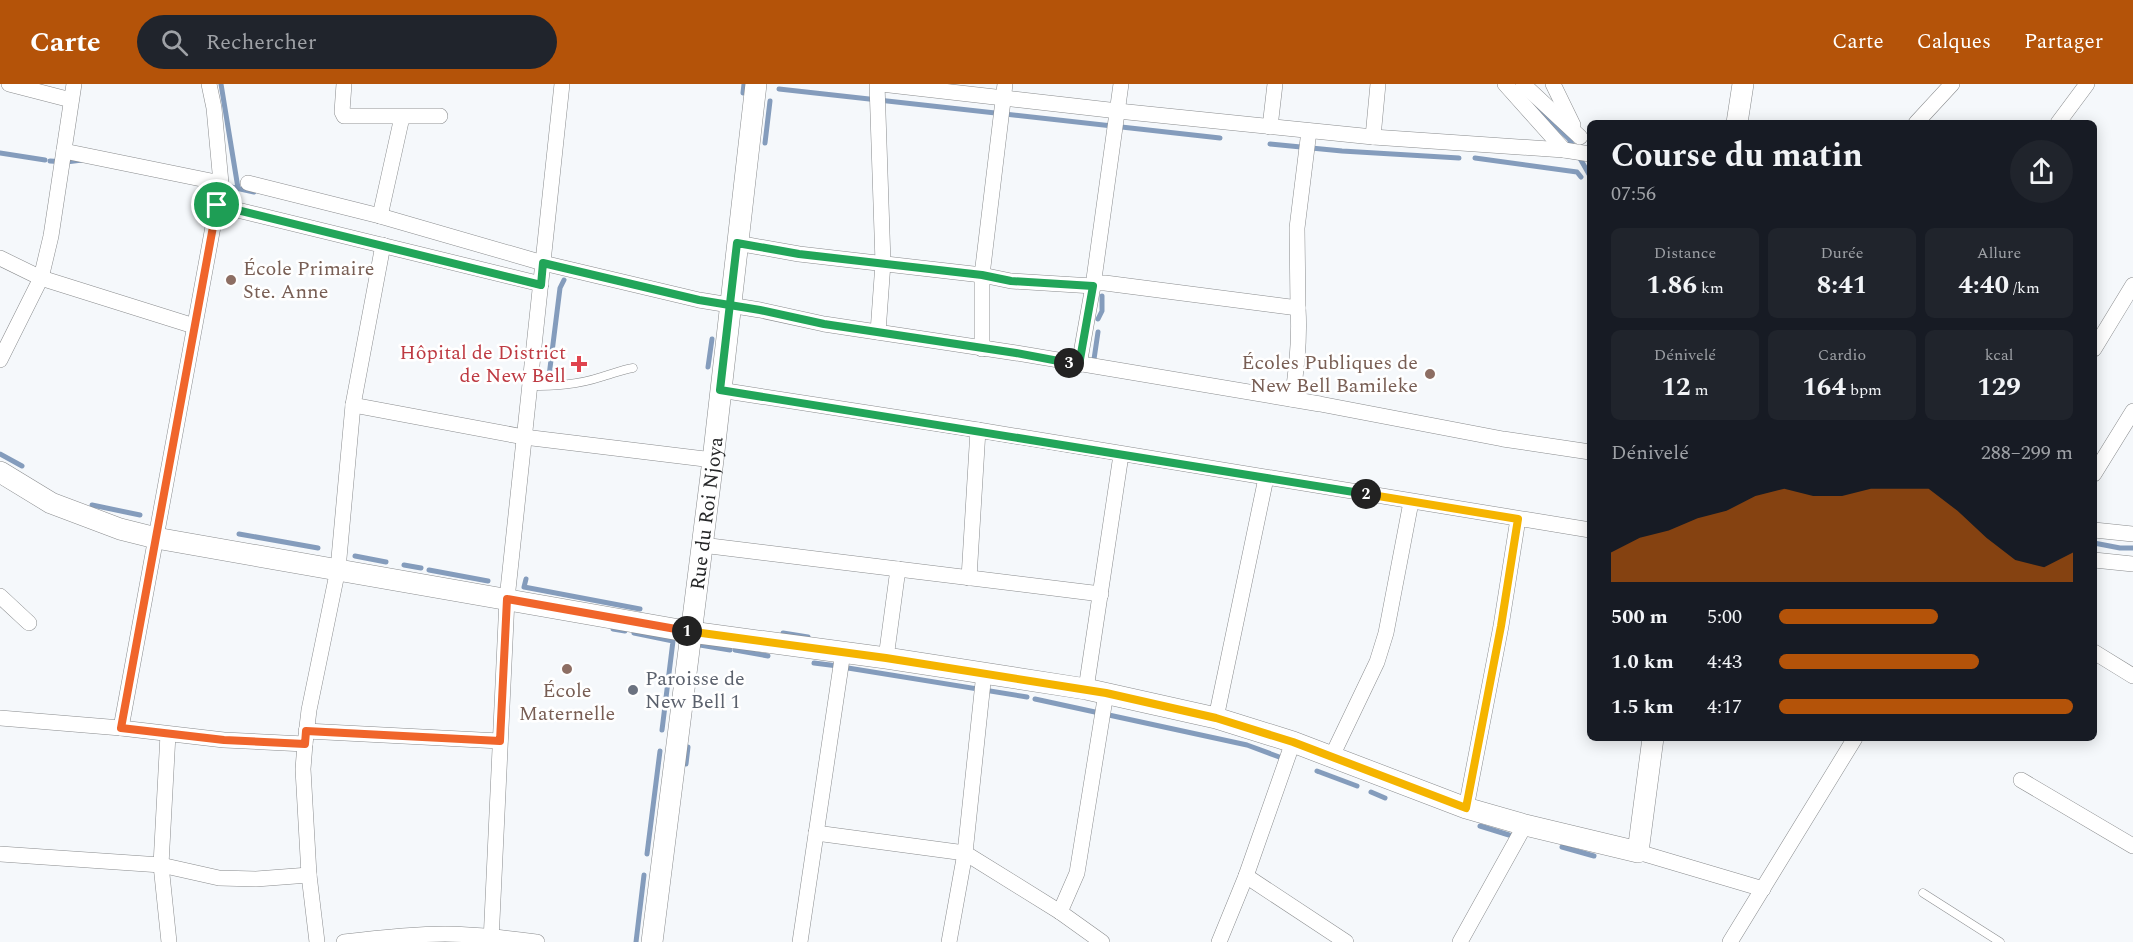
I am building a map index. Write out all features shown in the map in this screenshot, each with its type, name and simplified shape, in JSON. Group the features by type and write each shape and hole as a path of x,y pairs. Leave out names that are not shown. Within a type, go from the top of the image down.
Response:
{"street":[{"path":"9,84 72,100"},
{"path":"0,360 41,278 51,236 74,84"},
{"path":"121,728 221,183 214,108 209,84"},
{"path":"344,84 342,112 344,116 440,116"},
{"path":"491,939 507,599 562,84"},
{"name":"Rue du Roi Njoya","path":"652,942 713,460 756,84"},
{"path":"878,332 883,263 879,84 1004,91 1118,111 1373,137 1587,154"},
{"path":"1079,365 1093,286 1121,84"},
{"path":"1270,127 1275,84"},
{"path":"1373,137 1378,84"},
{"path":"1505,84 1564,150"},
{"path":"1522,84 1580,137"},
{"path":"1553,84 1587,149"},
{"path":"1737,120 1743,84"},
{"path":"2060,120 2087,84"},
{"path":"1919,120 1949,85"},
{"path":"982,349 982,275 1004,91"},
{"path":"380,216 402,117"},
{"path":"1292,399 1299,352 1300,325 1298,228 1309,130"},
{"path":"64,151 221,183"},
{"path":"248,183 380,216 543,263 699,300 824,324 1292,399 1503,439 1587,452"},
{"path":"217,205 541,285"},
{"path":"737,243 799,254 982,275 1011,281 1093,286 1096,283 1105,283 1298,308"},
{"path":"317,942 309,875 303,769 305,738 338,569 354,405 383,245"},
{"path":"0,258 41,278 194,326"},
{"path":"2097,344 2133,285"},
{"path":"720,390 1587,530"},
{"path":"354,405 524,437 713,460"},
{"path":"2097,469 2133,411"},
{"path":"969,578 978,430"},
{"path":"1060,912 1077,873 1096,691 1101,594 1121,455"},
{"path":"0,472 51,503 111,526 156,538 691,632 886,658 1096,691 1216,718 1332,756 1466,808 1525,825 1638,852 1763,889"},
{"path":"1216,718 1266,478"},
{"path":"1332,756 1377,662 1386,633 1411,502"},
{"path":"1466,808 1501,626 1518,519"},
{"path":"2097,530 2133,534"},
{"path":"702,545 1101,594"},
{"path":"2097,560 2133,564"},
{"path":"886,658 898,569"},
{"path":"0,596 29,623"},
{"path":"800,942 843,652"},
{"path":"2097,654 2133,676"},
{"path":"949,942 965,853 984,673"},
{"path":"0,718 121,728 255,743 305,738 500,741"},
{"path":"168,734 161,865 169,942"},
{"path":"1638,852 1653,741"},
{"path":"1730,942 1854,741"},
{"path":"1219,942 1246,876 1293,742"},
{"path":"2021,780 2133,846"},
{"path":"1460,942 1525,825"},
{"path":"816,833 965,853 1060,912 1096,940"},
{"path":"0,855 161,865 219,878 256,879 309,875"},
{"path":"1246,876 1346,942"},
{"path":"344,942 426,934 537,942"}],"lane":[{"path":"530,386 562,386 633,368"},
{"path":"1923,893 2000,942"}],"waterway":[{"path":"221,84 238,188"},
{"path":"743,93 744,84"},
{"path":"779,89 1220,138"},
{"path":"765,143 770,101"},
{"path":"1535,105 1569,139 1587,171"},
{"path":"1270,144 1459,158"},
{"path":"0,153 45,160"},
{"path":"1475,158 1577,172 1581,177"},
{"path":"50,161 82,160"},
{"path":"222,185 254,192"},
{"path":"549,376 560,288 564,280"},
{"path":"1098,319 1102,311 1102,296"},
{"path":"1093,366 1098,332"},
{"path":"708,367 712,339"},
{"path":"0,454 22,466"},
{"path":"92,505 140,515"},
{"path":"239,534 318,548"},
{"path":"2097,544 2133,548"},
{"path":"355,556 386,562"},
{"path":"404,565 421,568"},
{"path":"429,570 488,581"},
{"path":"526,579 524,587 640,609"},
{"path":"613,629 625,631"},
{"path":"634,633 673,641 662,730"},
{"path":"783,633 808,637"},
{"path":"700,645 730,650"},
{"path":"735,650 768,656"},
{"path":"814,663 838,666"},
{"path":"848,668 1027,697"},
{"path":"1035,699 1247,745 1282,758"},
{"path":"686,764 688,747"},
{"path":"647,854 660,751"},
{"path":"1317,771 1357,786"},
{"path":"1371,792 1385,798"},
{"path":"1480,826 1509,835"},
{"path":"1562,847 1594,856"},
{"path":"636,942 644,875"}],"place":[{"name":"École Primaire Ste. Anne","path":"231,280"},
{"name":"Hôpital de District de New Bell","path":"579,364"},
{"name":"Écoles Publiques de New Bell Bamileke","path":"1430,374"},
{"name":"École Maternelle","path":"567,669"},
{"name":"Paroisse de New Bell 1","path":"633,690"}],"route":[{"path":"217,205 121,728 266,744 305,744 306,731 500,741 507,599 691,632 886,658 1106,693 1216,718 1293,742 1466,808 1501,626 1518,519 720,390 730,306 737,243 799,254 982,275 1011,281 1093,286 1079,365 1016,353 824,324 760,310 730,306 699,300 543,263 541,285 217,205"}]}
